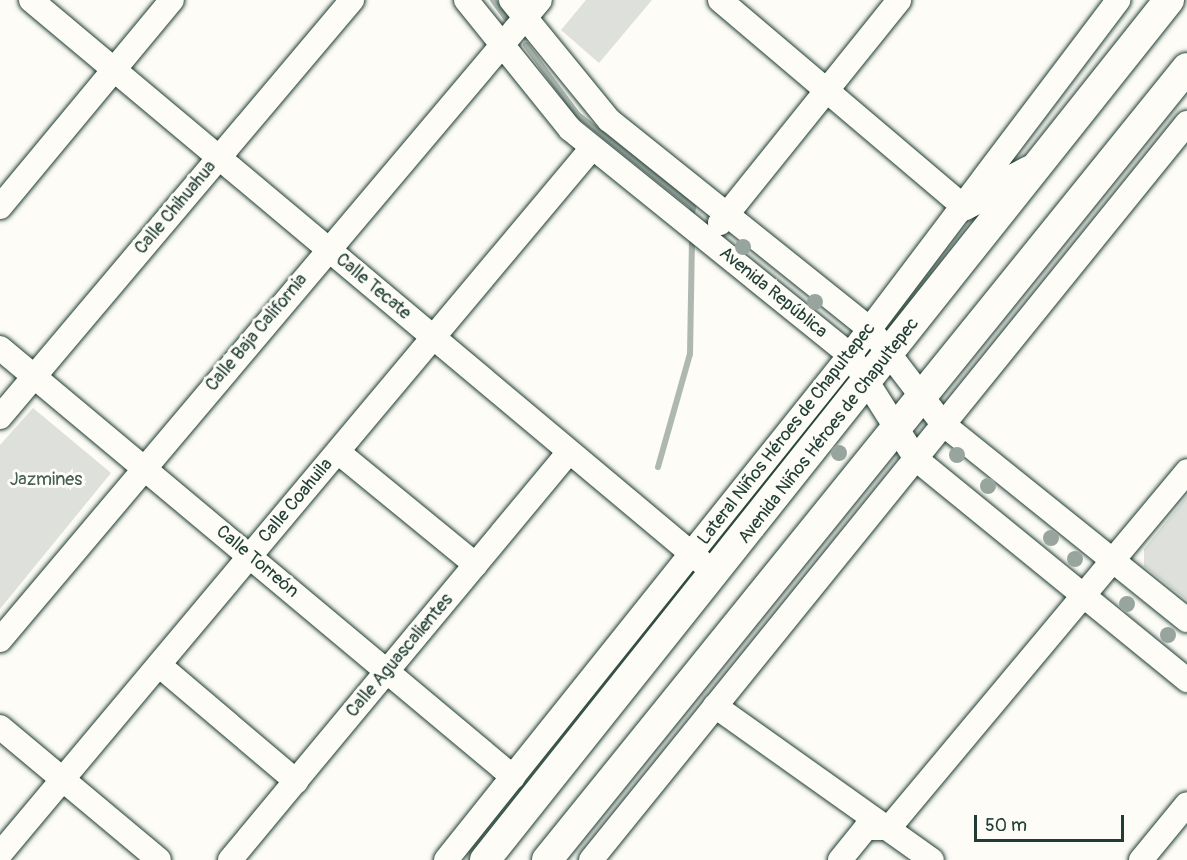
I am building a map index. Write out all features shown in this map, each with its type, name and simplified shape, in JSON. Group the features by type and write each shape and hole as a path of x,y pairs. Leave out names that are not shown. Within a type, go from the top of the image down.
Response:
{"main road":[{"name":"Avenida Niños Héroes de Chapultepec","path":"485,860 716,575 1169,0"},
{"path":"557,856 1187,68"},
{"path":"963,206 1039,165"}],"street":[{"name":"Calle Tecate","path":"31,0 716,575"},
{"path":"0,207 172,0"},
{"name":"Calle Chihuahua","path":"0,417 352,0"},
{"name":"Avenida República","path":"466,0 570,129 850,355 915,459 1187,680"},
{"path":"720,0 824,93 963,206"},
{"path":"707,239 899,0"},
{"name":"Lateral Niños Héroes de Chapultepec","path":"446,860 693,555 850,355 1118,0"},
{"name":"Avenida República","path":"525,6 609,120 729,212 870,329 943,424 1187,620"},
{"name":"Calle Baja California","path":"0,640 501,42 525,6"},
{"path":"591,860 943,424 1183,136"},
{"name":"Calle Coahuila","path":"0,854 592,148"},
{"name":"Calle Torreón","path":"0,348 513,777"},
{"path":"338,452 476,565"},
{"name":"Calle Aguascalientes","path":"230,860 569,452"},
{"path":"840,860 866,828 889,828 1187,471"},
{"path":"159,665 296,781"},
{"path":"715,706 932,860"},
{"path":"0,727 159,860"},
{"path":"1142,860 1187,804"}],"green space":[{"path":"586,0 652,0 599,63 561,30"},
{"name":"Jazmines","path":"33,408 111,473 0,609 0,445"},
{"path":"1187,496 1187,600 1144,566 1144,549"}],"waterway":[{"path":"493,0 506,18"},
{"path":"526,45 577,114 693,207 692,214"},
{"path":"658,467 690,354 692,241"}]}
